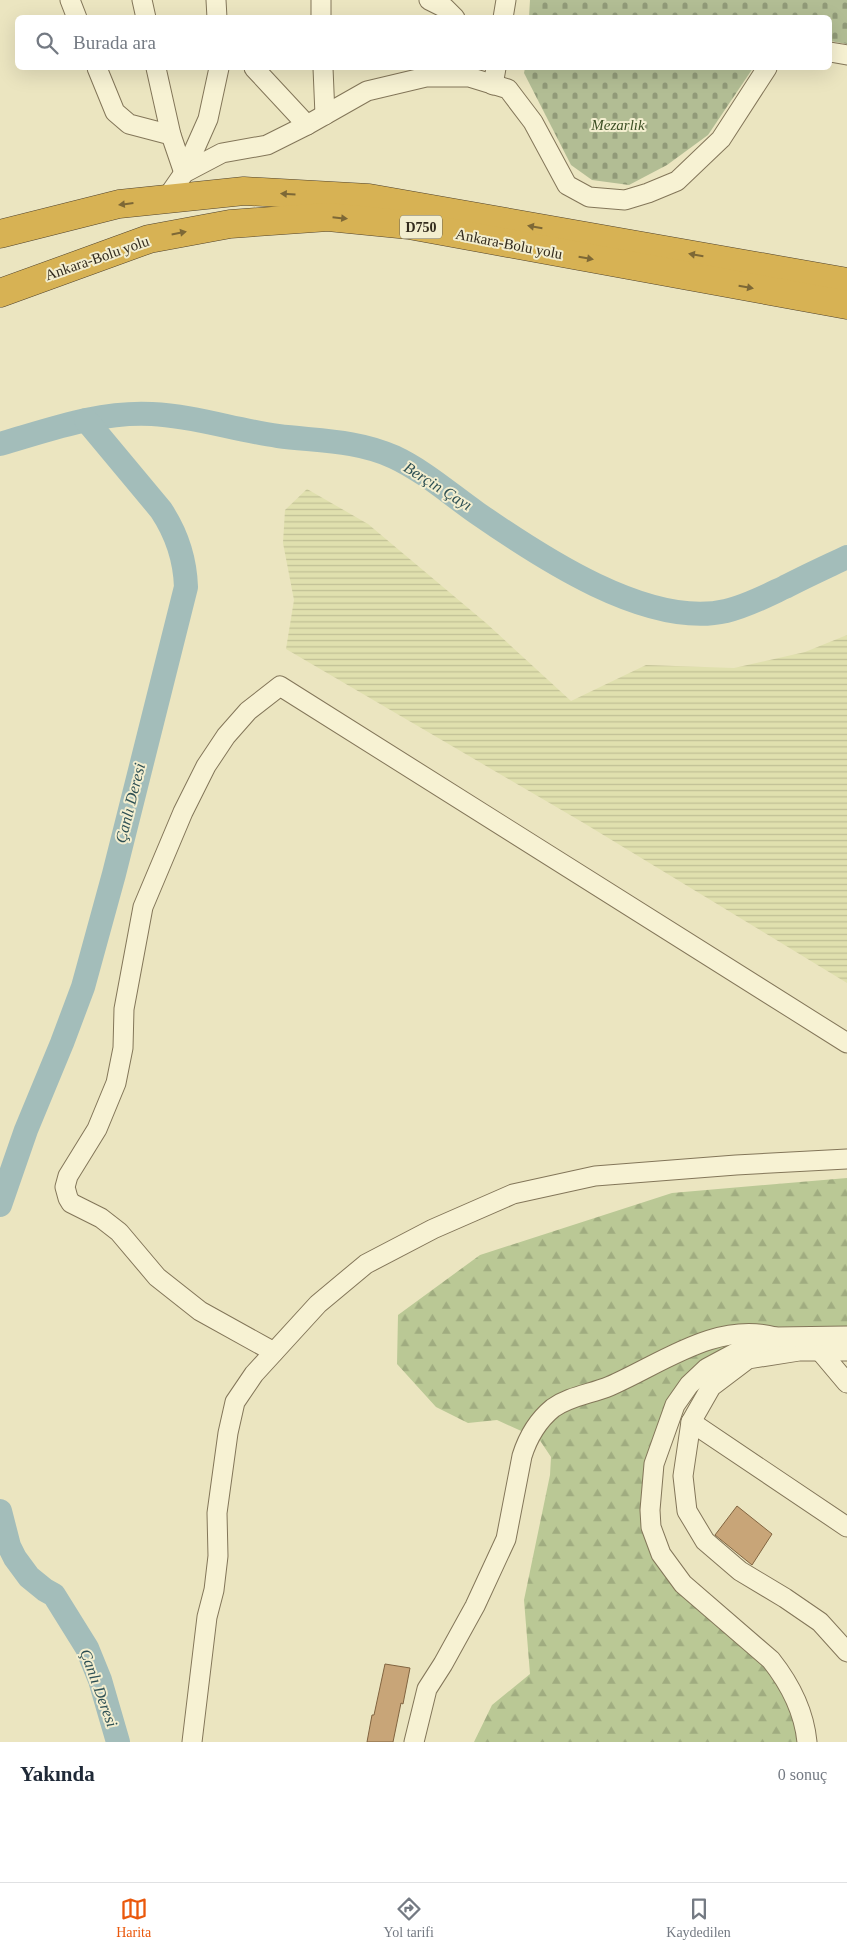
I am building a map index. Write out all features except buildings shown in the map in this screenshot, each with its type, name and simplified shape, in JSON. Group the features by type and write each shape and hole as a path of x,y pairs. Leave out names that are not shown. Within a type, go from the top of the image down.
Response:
{"highway":[{"name":"Ankara-Bolu yolu","path":"0,234 119,204 166,199 244,192 369,198 847,282"},
{"name":"Ankara-Bolu yolu","path":"0,293 149,239 230,224 328,217 409,225 847,305"}],"street":[{"path":"70,0 76,15"},
{"path":"142,0 145,15"},
{"path":"216,0 217,15"},
{"path":"321,0 322,15"},
{"path":"430,0 452,15"},
{"path":"504,15 506,0"},
{"path":"832,52 847,56"},
{"path":"99,70 115,112 129,124 170,135"},
{"path":"156,70 170,135 184,172"},
{"path":"166,199 184,172 208,119 218,70"},
{"path":"256,70 307,125"},
{"path":"323,70 324,116"},
{"path":"184,172 222,153 267,145 324,116 367,91 426,77 495,76 508,89 533,122 567,185 589,197 625,200 677,181 721,139 766,70"},
{"path":"274,1352 200,1311 157,1277 119,1232 101,1218 71,1203 65,1187 68,1176 97,1129 116,1084 122,1048 124,1009 143,907 183,812 206,766 226,736 248,711 280,686 847,1043"},
{"path":"192,1742 207,1617 214,1590 218,1556 217,1513 235,1402 254,1374 318,1304 366,1264 433,1229 513,1194 595,1176 847,1159"},
{"path":"414,1742 427,1689 475,1606 506,1539 526,1444 538,1423 555,1407 565,1401 608,1387 682,1350 728,1335 762,1333 775,1336 847,1336"},
{"path":"775,1336 748,1346 718,1361 697,1376 681,1394 657,1451 652,1477 651,1527 675,1574 683,1584 771,1660 786,1679 798,1703 807,1742"},
{"path":"847,1351 799,1350 748,1359 711,1387 691,1422 683,1476 687,1511 705,1541 740,1571 820,1622 847,1652"},
{"path":"820,1351 847,1383"},
{"path":"691,1422 847,1527"}],"green space":[{"path":"530,0 847,0 847,44 832,41 832,15 529,15"},
{"name":"Mezarlık","path":"525,70 752,70 708,135 667,165 629,185 592,180 571,165 524,73"},
{"path":"307,489 368,524 486,623 571,701 646,665 734,668 805,652 847,635 847,983 582,822 286,649 294,600 283,543 285,510"},
{"path":"847,1178 847,1326 759,1327 726,1347 664,1410 651,1552 770,1667 791,1706 797,1742 474,1742 492,1705 530,1674 524,1600 550,1475 551,1457 539,1439 497,1420 468,1423 436,1407 397,1364 398,1315 480,1255 672,1193"}],"waterway":[{"name":"Berçin Çayı","path":"0,444 94,418 113,415 152,414 183,417 278,436 366,447 394,457 416,469 502,530 562,568 629,599 663,609 695,614 726,611 741,606 847,557"},
{"name":"Çanlı Deresi","path":"0,1205 26,1130 83,987 114,874 186,587 182,556 176,537 167,519 86,420"},
{"name":"Çanlı Deresi","path":"0,1511 9,1546 15,1558 29,1577 54,1595 87,1648 100,1680 118,1742"}]}
